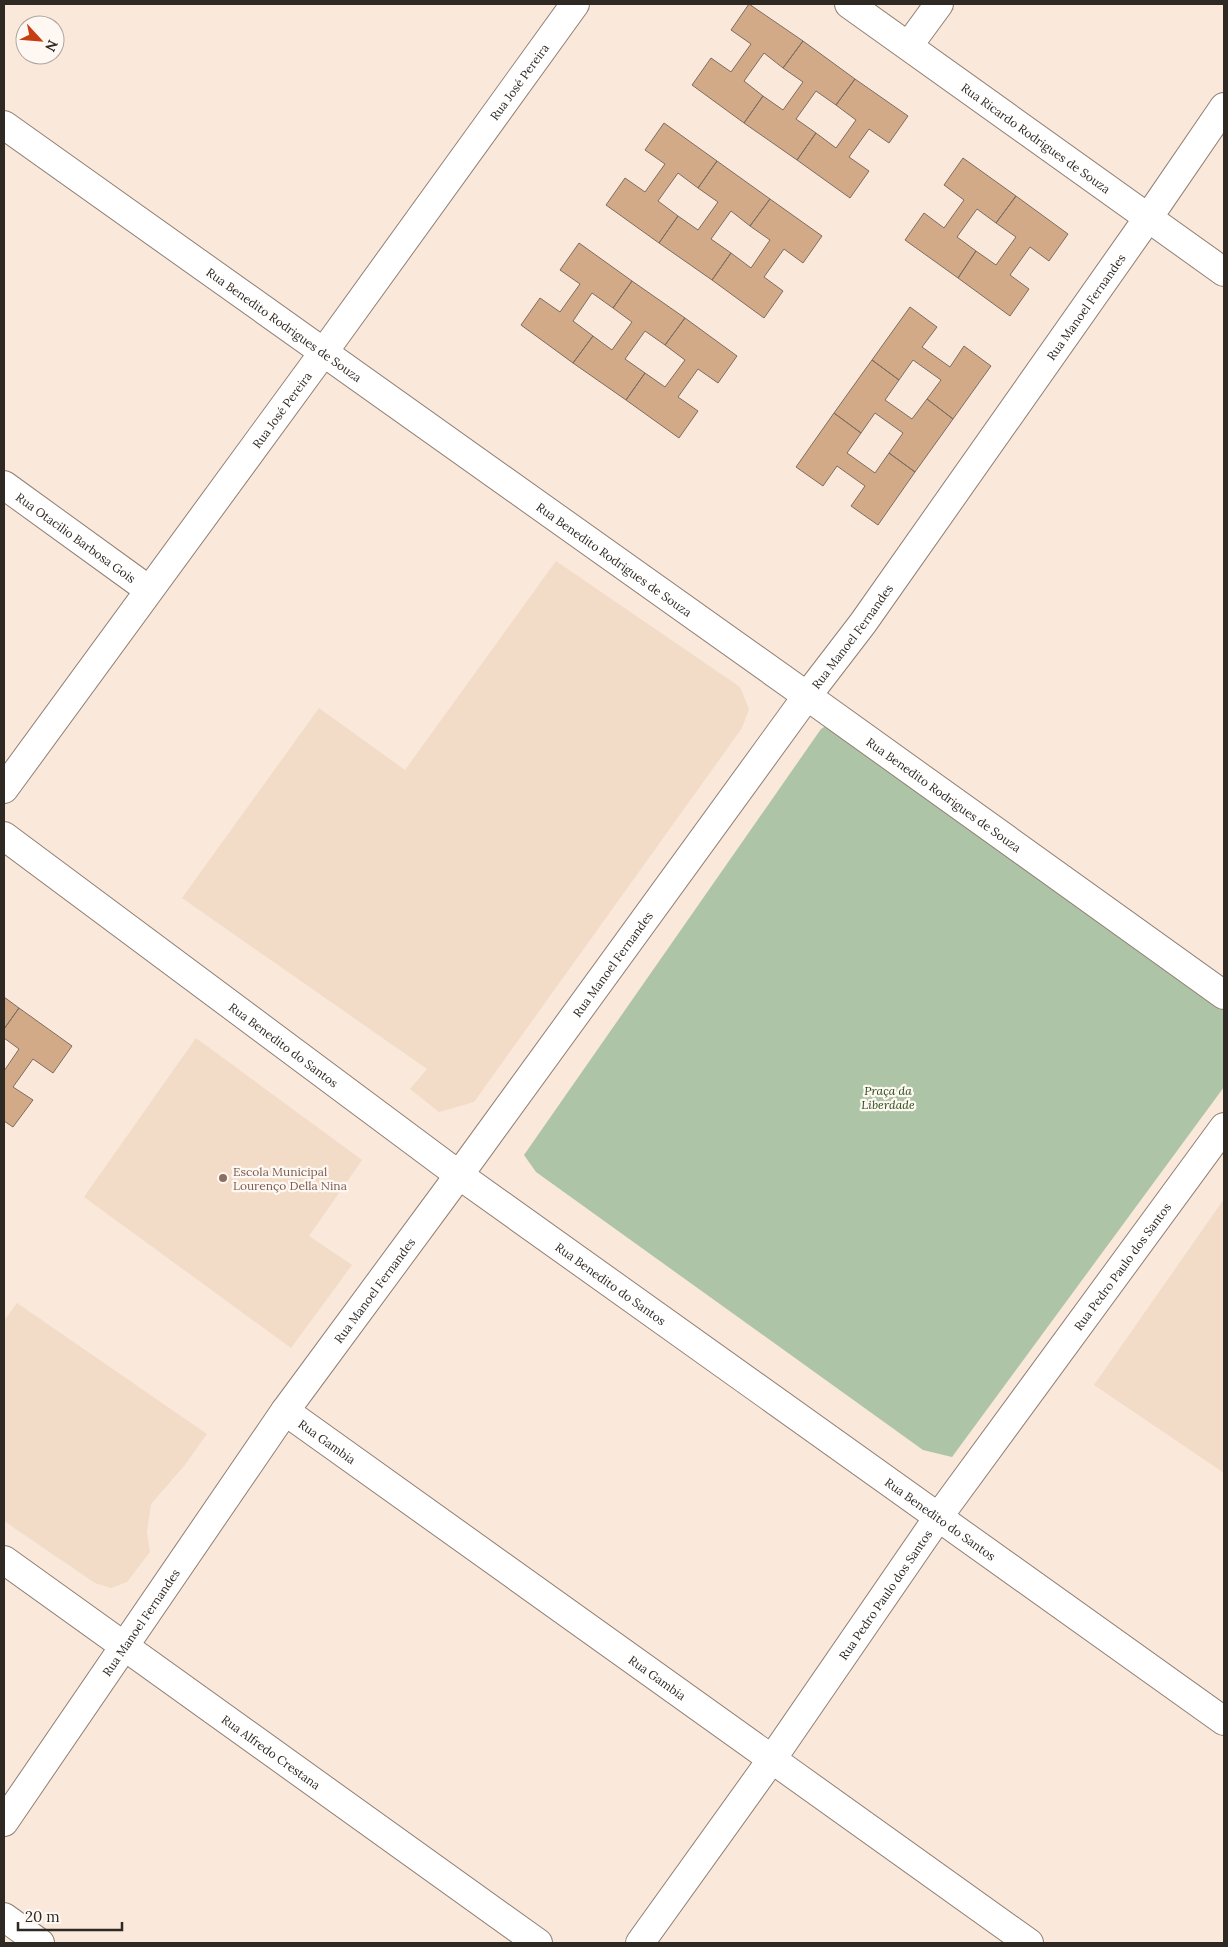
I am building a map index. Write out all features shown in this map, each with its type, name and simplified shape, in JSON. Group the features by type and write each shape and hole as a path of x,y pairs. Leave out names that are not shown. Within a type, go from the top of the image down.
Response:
{"street":[{"name":"Rua José Pereira","path":"4,789 323,353 575,4"},
{"name":"Rua Ricardo Rodrigues de Souza","path":"849,4 1224,272"},
{"path":"908,45 939,4"},
{"name":"Rua Manoel Fernandes","path":"4,1822 285,1411 460,1175 863,623 1224,107"},
{"name":"Rua Benedito Rodrigues de Souza","path":"4,125 808,696 1224,995"},
{"name":"Rua Otacilio Barbosa Gois","path":"4,485 149,590"},
{"name":"Rua Benedito do Santos","path":"4,836 460,1175 1224,1721"},
{"name":"Rua Pedro Paulo dos Santos","path":"640,1943 772,1758 939,1516 1224,1127"},
{"name":"Rua Gambia","path":"285,1411 1028,1943"},
{"name":"Rua Alfredo Crestana","path":"4,1560 538,1943"},
{"path":"4,1917 40,1943"}],"shaded area":[{"path":"556,561 740,687 749,709 742,728 474,1102 439,1112 410,1089 427,1069 182,898 319,708 405,770"},
{"name":"Escola Municipal Lourenço Della Nina","path":"196,1038 362,1160 309,1236 352,1265 291,1348 84,1197"},
{"path":"1224,1199 1224,1473 1094,1385"},
{"path":"17,1303 207,1434 184,1466 151,1504 147,1532 150,1552 127,1582 111,1588 95,1583 4,1521 4,1321"}],"green space":[{"name":"Praça da Liberdade","path":"832,722 1224,1004 1224,1087 952,1457 923,1450 536,1172 524,1155 821,729"}],"building":[{"path":"749,4 803,41 783,68 764,53 744,81 763,96 744,123 692,85 711,58 731,72 751,44 731,30"},
{"path":"803,41 855,79 836,105 816,91 796,119 816,133 797,160 744,123 763,96 783,110 803,82 783,68"},
{"path":"855,79 908,116 889,143 869,129 849,157 869,171 850,198 797,160 816,133 836,148 856,120 836,105"},
{"path":"664,123 717,161 698,188 678,173 658,201 678,216 659,243 606,205 625,178 645,192 665,164 645,150"},
{"path":"963,158 1016,196 996,223 977,209 957,237 976,251 958,278 905,240 924,213 944,228 964,200 944,185"},
{"path":"717,161 770,199 750,226 731,211 711,239 731,253 712,280 659,243 678,216 698,230 718,202 698,188"},
{"path":"1016,196 1068,234 1049,261 1030,247 1010,275 1029,289 1010,316 958,278 976,251 996,265 1016,237 996,223"},
{"path":"770,199 822,236 803,263 784,249 764,277 783,291 764,318 712,280 731,253 751,268 770,240 750,226"},
{"path":"579,243 632,281 613,308 592,293 573,321 593,336 573,363 521,325 540,298 560,312 580,284 560,270"},
{"path":"632,281 685,318 665,345 645,331 625,359 645,373 626,400 573,363 593,336 612,350 632,322 613,308"},
{"path":"910,307 937,327 922,347 950,367 964,346 991,366 953,419 927,399 941,380 913,360 899,380 872,360"},
{"path":"685,318 737,356 718,383 698,369 678,397 698,411 679,438 626,400 645,373 665,387 685,360 665,345"},
{"path":"872,360 899,380 885,400 912,419 927,399 953,419 915,472 889,453 903,433 875,413 861,433 834,413"},
{"path":"834,413 861,433 847,453 875,473 889,453 915,472 878,525 851,506 865,486 837,466 823,486 796,467"},
{"path":"4,997 19,1008 4,1029"},
{"path":"19,1008 72,1046 53,1073 33,1059 13,1087 33,1100 13,1127 4,1121 4,1071 19,1049 4,1038 4,1029"}],"place":[{"name":"Escola Municipal Lourenço Della Nina","path":"223,1178"}]}
